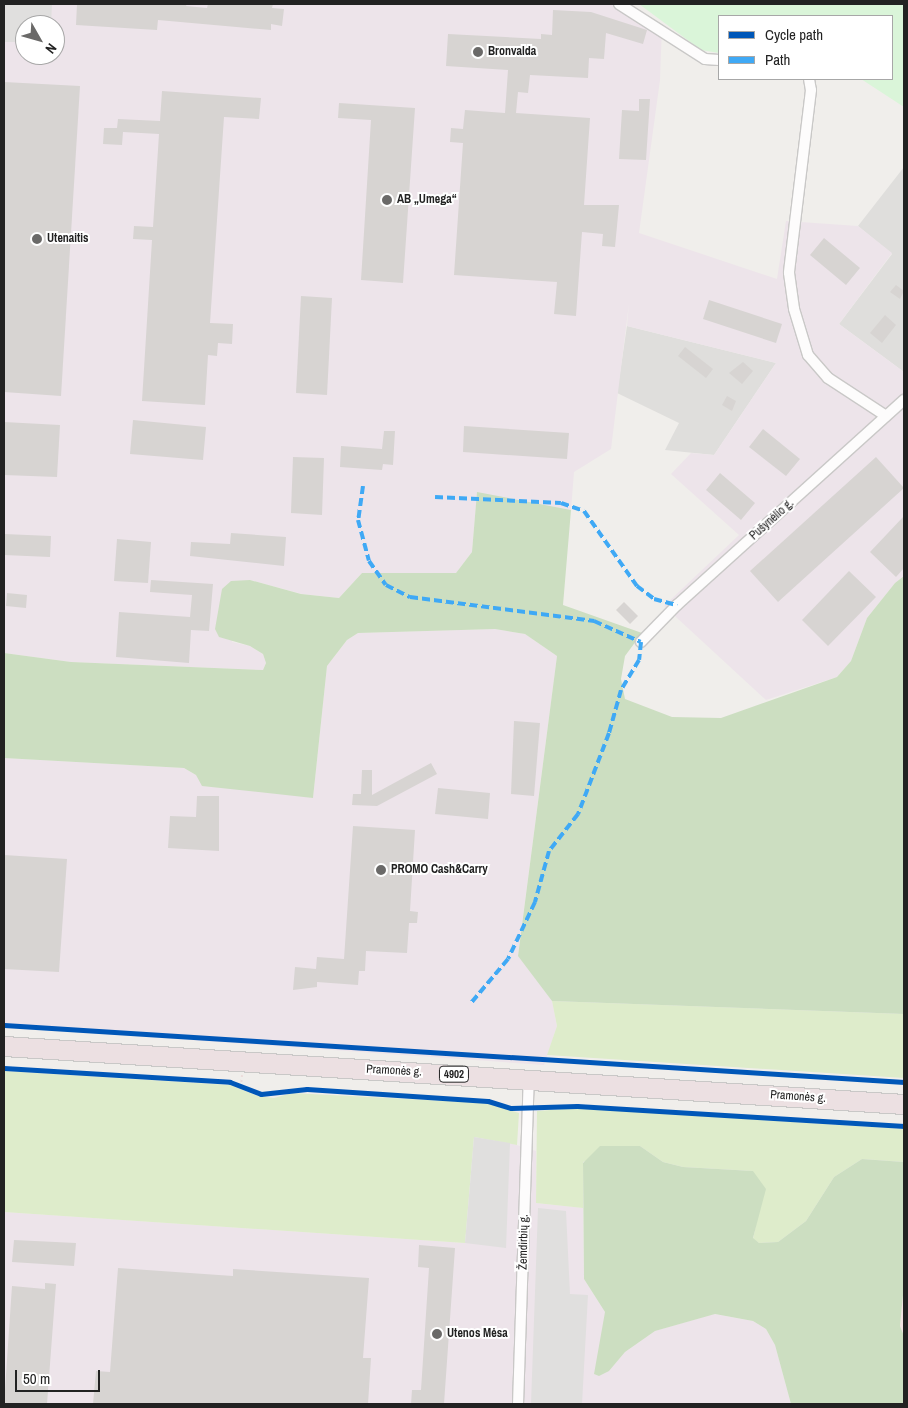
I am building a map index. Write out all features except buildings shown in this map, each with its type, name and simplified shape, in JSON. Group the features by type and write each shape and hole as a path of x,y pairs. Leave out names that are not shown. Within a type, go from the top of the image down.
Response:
{"highway":[{"name":"Pramonės g.","path":"4,1046 904,1104"}],"street":[{"path":"619,4 705,60 718,60"},
{"path":"809,80 811,90 789,273 794,309 808,355 828,378 886,416"},
{"name":"Pušynėlio g.","path":"641,642 677,605 904,400"},
{"name":"Žemdirbių g.","path":"518,1404 529,1080"}],"shaded area":[{"path":"4,4 630,4 662,25 660,80 639,233 777,279 786,221 858,226 892,253 839,324 904,372 904,576 895,583 867,618 851,661 837,677 766,700 664,606 739,535 671,474 691,453 714,455 776,363 627,326 629,303 611,449 574,472 571,510 477,493 472,552 456,573 362,573 339,598 302,594 250,580 232,642 250,646 263,654 266,663 263,670 71,662 4,653"},
{"path":"4,4 52,4 51,15 15,15 15,42 4,42"},
{"path":"904,167 904,372 839,324 892,254 858,226"},
{"path":"627,326 776,363 714,455 665,450 679,423 617,393"},
{"path":"495,629 525,634 557,656 518,955 552,1001 557,1026 544,1065 4,1027 4,758 184,768 196,775 313,798 327,666 347,640 358,633"},
{"path":"474,1137 510,1143 506,1248 465,1243"},
{"path":"510,1143 536,1151 536,1203 583,1208 584,1279 605,1312 609,1371 625,1352 655,1331 714,1314 753,1321 766,1329 775,1345 791,1404 4,1404 4,1212 465,1243"},
{"path":"538,1208 566,1211 570,1294 588,1295 582,1404 531,1404"},
{"path":"904,1285 904,1336 900,1326"}],"green space":[{"path":"639,4 904,4 904,107 863,80 893,80 893,15 718,15 718,53 701,50"},
{"path":"477,492 571,510 563,605 642,633 625,656 621,679 625,699 672,717 721,718 837,677 851,661 867,618 895,583 904,576 904,1014 552,1001 518,956 557,656 525,634 495,629 358,633 347,640 327,666 313,798 202,786 196,775 184,768 4,758 4,653 71,662 263,670 266,663 263,654 250,646 219,637 215,629 222,589 231,581 250,580 301,594 339,598 362,573 456,573 472,552"},
{"path":"552,1001 904,1014 904,1078 547,1055 557,1026"},
{"path":"4,1071 230,1085 258,1096 274,1098 292,1093 485,1103 519,1113 517,1145 474,1137 465,1243 4,1212"},
{"path":"577,1108 904,1129 904,1162 862,1159 834,1177 806,1221 778,1242 759,1243 753,1239 757,1220 753,1171 683,1167 663,1162 640,1146 583,1162 583,1208 536,1203 537,1111"},
{"path":"600,1146 640,1146 663,1162 683,1167 753,1171 766,1189 753,1238 759,1243 778,1242 806,1221 834,1177 862,1159 904,1162 904,1285 900,1326 904,1336 904,1404 791,1404 775,1345 766,1329 753,1321 715,1314 655,1331 625,1352 609,1371 599,1376 594,1374 605,1312 584,1279 583,1163"}],"marked path":[{"path":"363,486 358,520 369,561 386,585 410,597 594,621 641,642 639,660 621,690 609,733 578,814 549,851 535,902 508,959 471,1003"},
{"path":"435,497 561,503 584,511 637,586 654,599 677,605"}],"cycle path":[{"path":"4,1025 904,1082"},
{"path":"4,1068 230,1082 261,1094 307,1089 488,1101 511,1108 577,1106 904,1126"}],"place":[{"name":"Bronvalda","path":"478,52"},
{"name":"AB „Umega“","path":"387,200"},
{"name":"Utenaitis","path":"37,239"},
{"name":"PROMO Cash&Carry","path":"381,870"},
{"name":"Utenos Mėsa","path":"437,1334"}]}
